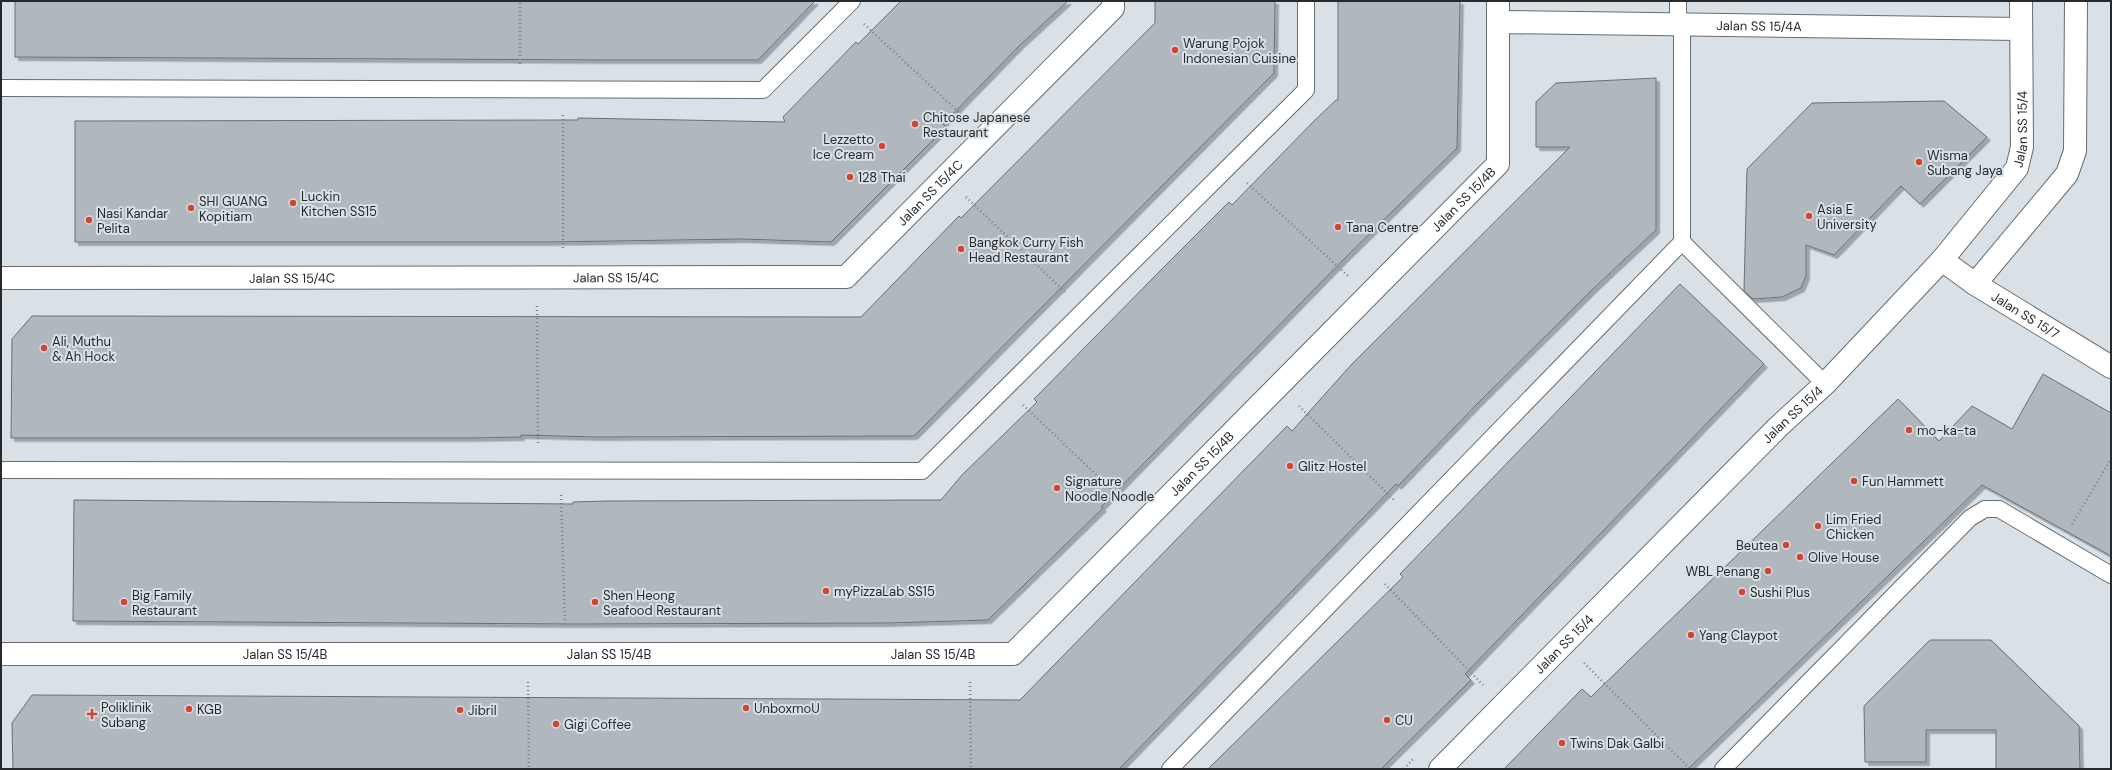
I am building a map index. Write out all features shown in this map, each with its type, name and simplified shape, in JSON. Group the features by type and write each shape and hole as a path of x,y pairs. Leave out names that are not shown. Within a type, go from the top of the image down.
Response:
{"street":[{"name":"Jalan SS 15/4C","path":"1,278 846,277 1113,8 1113,1"},
{"name":"Jalan SS 15/4","path":"1440,769 1773,433 1825,384 1942,260 2017,168 2022,140 2020,29 2021,1"},
{"path":"1975,284 2067,174 2072,162 2075,151 2076,1"},
{"name":"Jalan SS 15/4A","path":"1498,12 1680,26 2020,29"},
{"name":"Jalan SS 15/4B","path":"1,654 1013,654 1498,164 1498,12"},
{"name":"Jalan SS 15/7","path":"1942,260 1975,284 2111,367"}],"lane":[{"path":"1,470 922,470 1306,90 1306,1"},
{"path":"1170,769 1682,242 1680,26 1678,1"},
{"path":"1,88 763,90 849,4"},
{"path":"1682,242 1825,384"},
{"path":"1723,769 1970,518 1985,509 2000,510 2111,576"}],"path":[{"path":"520,1 520,89"},
{"path":"849,4 986,136"},
{"path":"563,89 563,277"},
{"path":"1229,166 1368,296"},
{"path":"964,195 1084,311"},
{"path":"537,277 538,470"},
{"path":"1278,387 1414,519"},
{"path":"1006,388 1144,522"},
{"path":"2059,545 2111,459"},
{"path":"557,654 565,634 560,470"},
{"path":"1367,566 1502,705"},
{"path":"1565,644 1690,769"},
{"path":"528,654 529,769"},
{"path":"970,654 971,769"}],"building":[{"path":"15,1 815,1 758,60 607,60 15,57"},
{"path":"901,1 1068,1 1019,46 943,124 946,127 831,242 742,239 547,242 75,242 75,121 578,120 578,118 785,122 783,117 856,42 858,44"},
{"path":"1155,1 1275,1 1274,73 914,436 596,437 521,435 521,437 472,438 11,438 12,339 32,316 861,317 959,216 961,218 1155,23"},
{"path":"1338,1 1460,1 1457,148 1344,259 1101,507 1103,508 988,620 888,623 574,624 73,621 74,500 573,504 573,502 607,501 941,500 962,475 1037,402 1034,399 1156,275 1229,202 1232,205 1314,121 1336,100 1338,100"},
{"path":"1656,78 1656,230 1595,287 1477,404 1398,486 1396,484 1119,769 13,769 12,723 32,695 1020,700 1287,426 1292,431 1351,365 1570,147 1536,147 1536,102 1556,83"},
{"name":"Asia E University","path":"1944,101 1987,137 1920,204 1901,186 1834,255 1806,245 1806,276 1801,288 1782,297 1753,299 1744,291 1747,169 1812,103"},
{"path":"1680,284 1764,364 1465,674 1471,680 1381,769 1208,769 1403,577 1400,574"},
{"path":"2043,374 2111,413 2111,556 1982,485 1688,769 1504,769 1582,689 1591,697 1898,399 1939,441 1972,406 2012,429"},
{"path":"1930,640 1991,640 2079,726 2080,769 1996,769 1996,730 1926,730 1926,762 1865,762 1864,706"}],"place":[{"name":"Warung Pojok Indonesian Cuisine","path":"1175,50"},
{"name":"Chitose Japanese Restaurant","path":"915,124"},
{"name":"Lezzetto Ice Cream","path":"882,146"},
{"name":"Wisma Subang Jaya","path":"1919,162"},
{"name":"128 Thai","path":"850,177"},
{"name":"Luckin Kitchen SS15","path":"293,203"},
{"name":"SHI GUANG Kopitiam","path":"191,208"},
{"name":"Asia E University","path":"1809,216"},
{"name":"Nasi Kandar Pelita","path":"89,220"},
{"name":"Tana Centre","path":"1338,227"},
{"name":"Bangkok Curry Fish Head Restaurant","path":"961,249"},
{"name":"Ali, Muthu & Ah Hock","path":"44,348"},
{"name":"mo-ka-ta","path":"1909,430"},
{"name":"Glitz Hostel","path":"1290,466"},
{"name":"Fun Hammett","path":"1854,481"},
{"name":"Signature Noodle Noodle","path":"1057,488"},
{"name":"Lim Fried Chicken","path":"1818,526"},
{"name":"Beutea","path":"1786,545"},
{"name":"Olive House","path":"1800,557"},
{"name":"WBL Penang","path":"1768,571"},
{"name":"myPizzaLab SS15","path":"826,591"},
{"name":"Sushi Plus","path":"1742,592"},
{"name":"Big Family Restaurant","path":"124,602"},
{"name":"Shen Heong Seafood Restaurant","path":"595,602"},
{"name":"Yang Claypot","path":"1691,635"},
{"name":"UnboxmoU","path":"746,708"},
{"name":"KGB","path":"189,709"},
{"name":"Jibril","path":"460,710"},
{"name":"Poliklinik Subang","path":"92,714"},
{"name":"CU","path":"1387,720"},
{"name":"Gigi Coffee","path":"556,724"},
{"name":"Twins Dak Galbi","path":"1562,743"}]}
